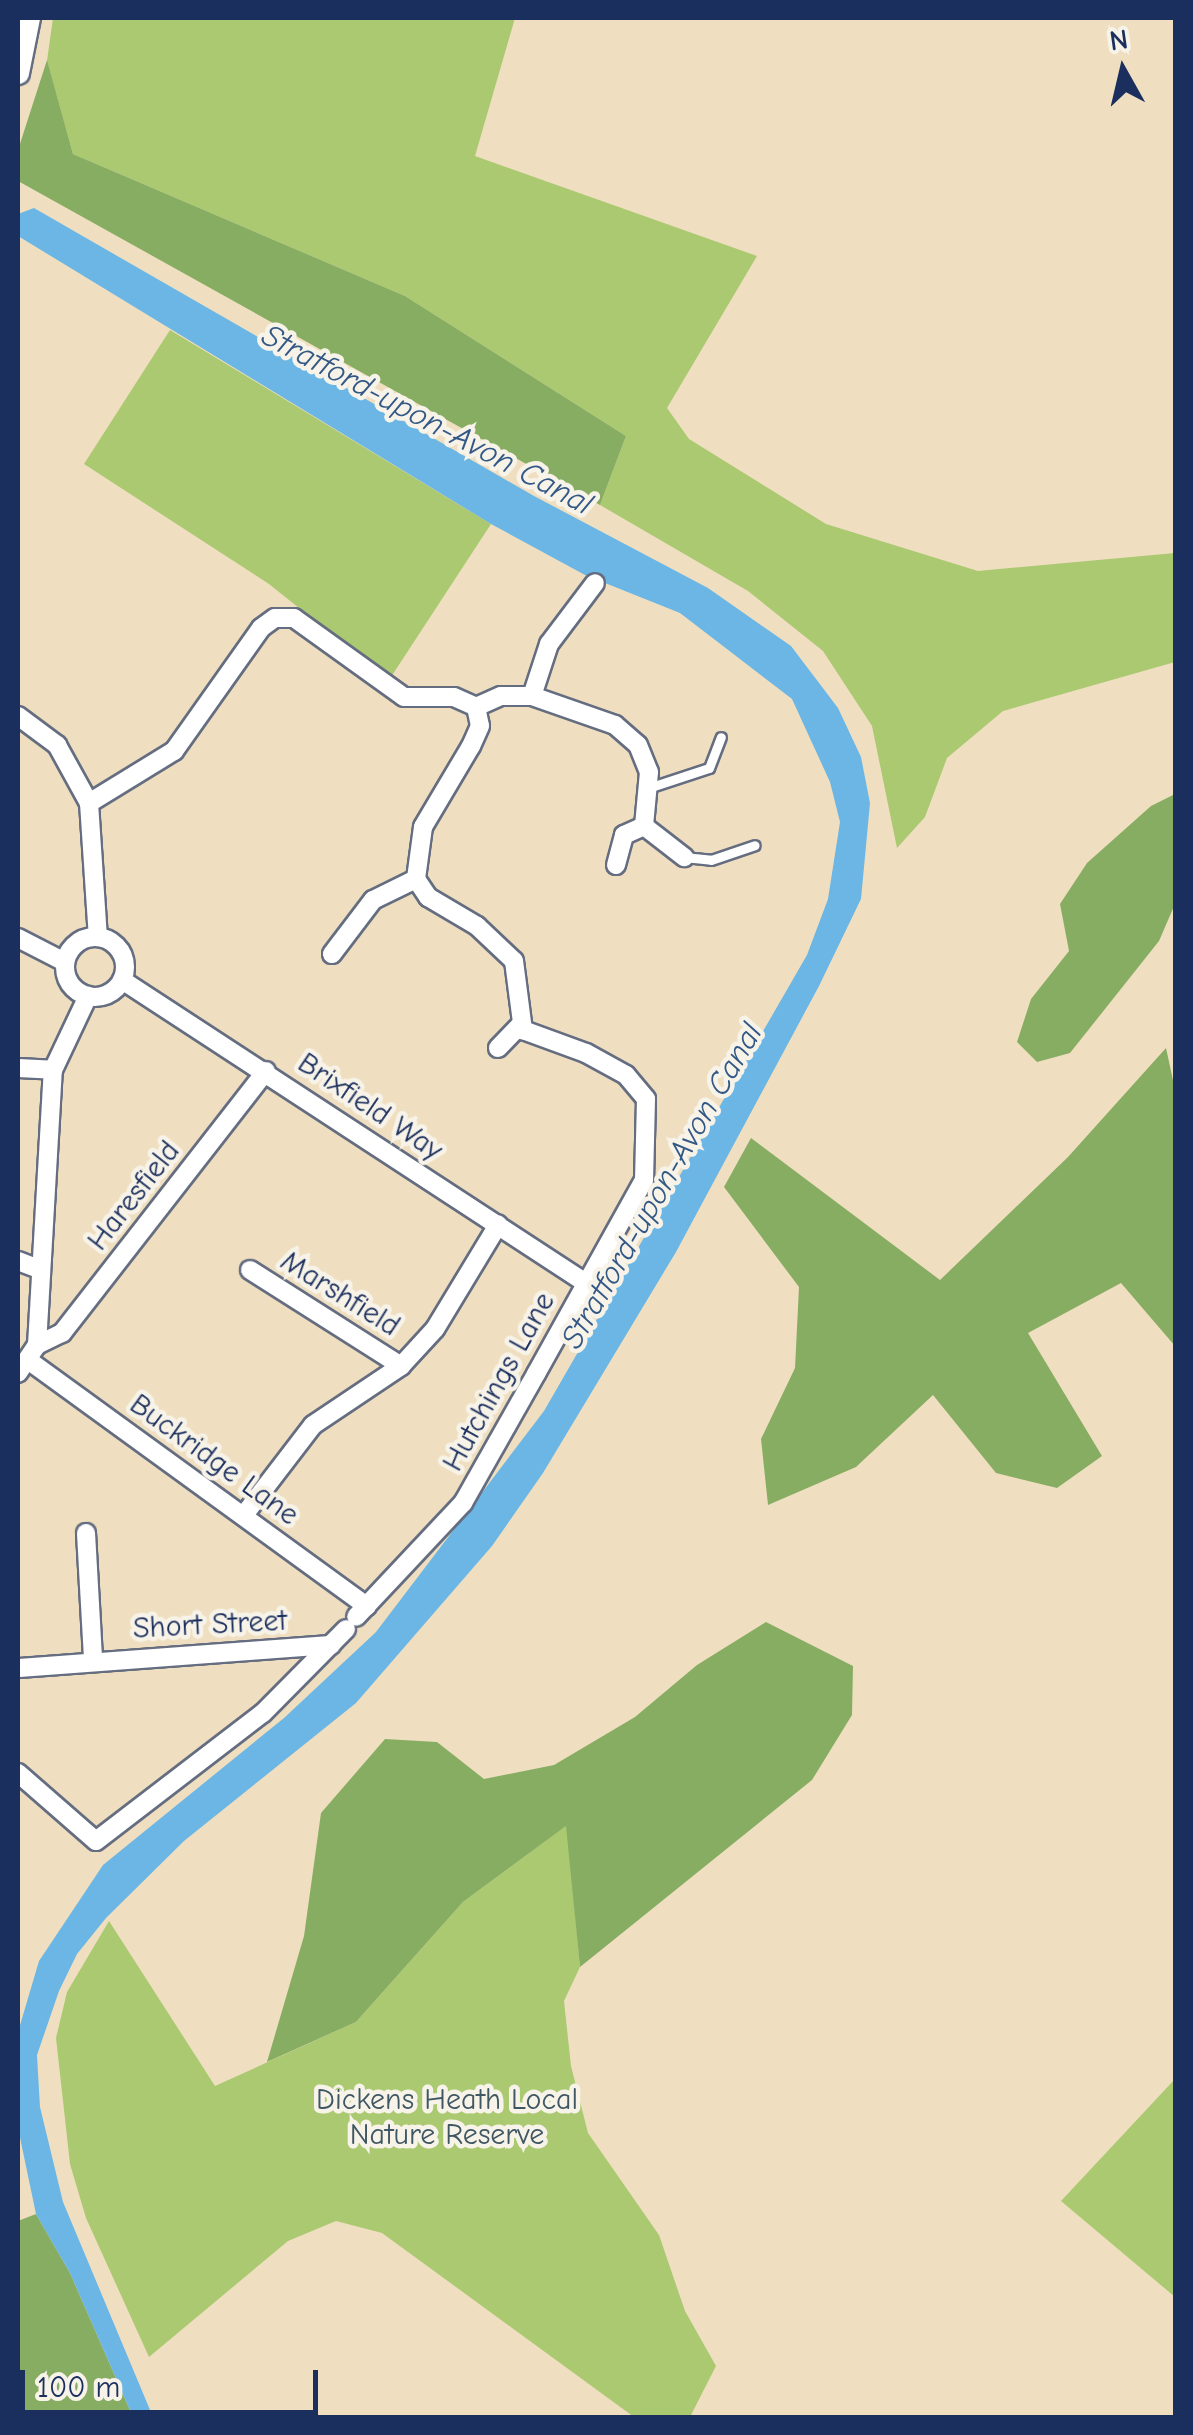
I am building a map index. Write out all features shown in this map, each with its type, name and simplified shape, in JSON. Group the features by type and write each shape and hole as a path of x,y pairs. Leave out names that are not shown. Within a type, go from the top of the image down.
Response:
{"street":[{"path":"18,73 29,18"},
{"path":"532,696 549,644 595,583"},
{"path":"89,803 174,751 261,628 275,618 294,618 404,696 454,697 476,706 501,696 532,696 615,725 638,745 648,788 644,826"},
{"path":"476,706 480,726 422,827 416,880 428,897 477,926 514,961 520,1026 498,1048"},
{"path":"18,716 57,745 89,803 98,937"},
{"path":"644,826 684,856"},
{"path":"616,865 624,835 644,826"},
{"path":"332,954 373,900 416,880"},
{"path":"98,937 121,952 122,980 108,994 88,996 68,980 65,962 80,940 98,937"},
{"path":"18,938 65,962"},
{"name":"Brixfield Way","path":"122,980 586,1283"},
{"path":"28,1359 40,1269 53,1070 88,996"},
{"name":"Hutchings Lane","path":"18,1774 96,1841 264,1713 463,1503 644,1180 648,1146 646,1099 626,1075 520,1026"},
{"path":"18,1068 53,1070"},
{"name":"Haresfield","path":"28,1359 62,1333 266,1071"},
{"name":"Marshfield","path":"244,1515 312,1425 401,1366 435,1328 498,1225"},
{"path":"18,1261 40,1269"},
{"name":"Marshfield","path":"250,1270 401,1366"},
{"name":"Buckridge Lane","path":"28,1359 244,1515 356,1617"},
{"name":"Short Street","path":"86,1533 93,1659"},
{"name":"Short Street","path":"18,1668 93,1659 330,1645"}],"lane":[{"path":"648,788 709,768 721,737"},
{"path":"684,856 710,860 756,845"}],"green space":[{"path":"53,18 515,18 475,156 757,256 667,408 689,439 826,524 978,571 1175,553 1175,662 1003,711 947,758 925,817 897,848 872,726 823,651 748,591 600,505 626,436 405,296 73,154 47,61"},
{"path":"47,60 73,154 405,296 626,436 600,505 18,181 18,150"},
{"path":"170,330 491,524 389,680 269,584 84,464"},
{"path":"1175,794 1175,904 1159,941 1070,1053 1037,1062 1017,1042 1031,999 1069,951 1060,904 1087,863 1151,806"},
{"path":"1166,1048 1176,1094 1175,1346 1121,1283 1028,1333 1102,1456 1057,1488 996,1473 933,1395 856,1467 768,1505 761,1439 795,1368 799,1287 724,1187 751,1138 940,1280 1068,1157"},
{"path":"766,1622 853,1666 852,1715 812,1780 580,1967 566,1826 463,1902 356,2022 267,2062 304,1936 321,1813 385,1739 437,1742 484,1779 554,1765 635,1717 697,1665"},
{"name":"Dickens Heath Local Nature Reserve","path":"567,1825 580,1967 564,2001 571,2066 588,2133 659,2235 685,2311 716,2366 690,2417 634,2417 382,2233 336,2221 288,2241 149,2357 86,2218 70,2164 56,2038 67,1992 109,1921 215,2086 356,2022 463,1902"},
{"path":"1175,2079 1175,2297 1061,2201"},
{"path":"36,2214 70,2273 133,2417 18,2418 18,2221"}],"water":[{"path":"34,208 534,496 708,588 791,646 838,708 861,757 870,803 861,899 819,986 676,1252 543,1473 492,1546 356,1703 184,1841 106,1918 77,1954 59,1991 37,2055 40,2107 63,2202 153,2417 133,2417 70,2273 36,2214 18,2128 18,2032 39,1961 103,1865 284,1718 376,1632 544,1411 807,955 828,899 840,822 830,782 792,699 680,613 585,575 491,524 18,236 18,214"}],"water label":[{"name":"Stratford-upon-Avon Canal","path":"427,420"},
{"name":"Stratford-upon-Avon Canal","path":"662,1186"}]}
